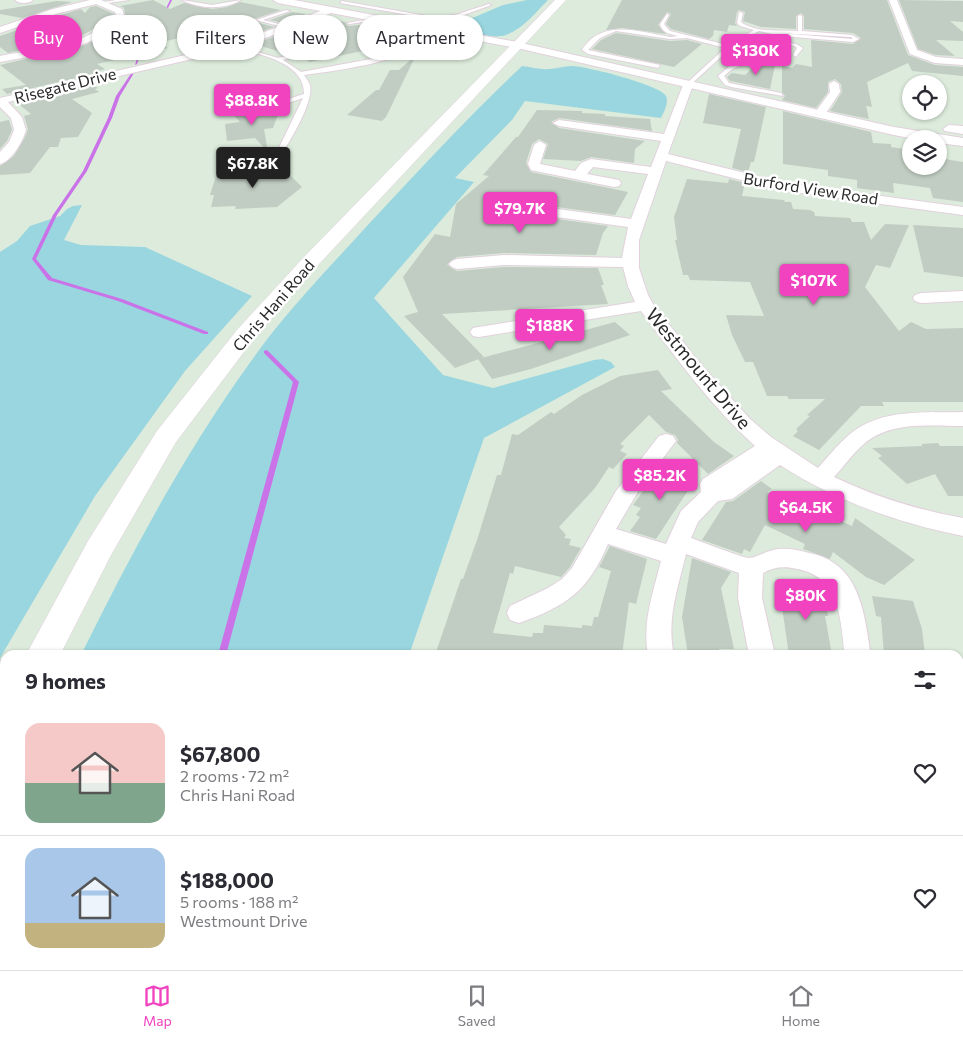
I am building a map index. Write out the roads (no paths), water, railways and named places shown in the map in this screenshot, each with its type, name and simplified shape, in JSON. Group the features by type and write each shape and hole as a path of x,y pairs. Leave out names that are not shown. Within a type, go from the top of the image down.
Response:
{"main road":[{"name":"Chris Hani Road","path":"46,650 98,548 166,437 239,343 312,260 562,0"}],"street":[{"path":"19,0 29,0"},
{"path":"278,0 329,10 376,13 688,85 736,92 894,131 963,142"},
{"path":"893,0 913,52 935,60 963,62"},
{"path":"0,30 56,11 98,1 116,8 120,15 103,32 79,41 0,59"},
{"name":"Risegate Drive","path":"317,15 329,10"},
{"name":"Risegate Drive","path":"0,101 177,60"},
{"path":"820,114 835,92 834,84"},
{"name":"Westmount Drive","path":"688,85 636,224 630,246 629,262 634,284 645,305 724,403 743,424 775,450 820,479 854,495 894,510 963,527"},
{"name":"Risegate Drive","path":"0,101 17,116 21,124 20,134 0,160"},
{"path":"559,123 668,138"},
{"path":"949,129 963,130"},
{"path":"540,145 534,164 535,167 614,183"},
{"name":"Burford View Road","path":"579,176 585,166 591,163 658,164 785,187 963,210"},
{"path":"499,204 636,224"},
{"path":"457,264 504,260 629,262"},
{"path":"920,298 963,296"},
{"path":"479,332 645,305"},
{"path":"820,479 858,438 872,428 899,422 963,419"},
{"path":"519,613 555,596 576,581 590,562 602,533 630,484 666,441"},
{"path":"660,650 658,640 659,614 676,549 689,517 712,494 724,493 775,450"},
{"path":"602,533 751,568 764,560 780,558 802,560 825,568 839,578 846,594 857,650"},
{"path":"751,568 750,598 761,650"}],"lane":[{"path":"98,1 127,0"},
{"path":"184,0 210,7 226,5 239,0"},
{"path":"329,10 345,1 376,13 438,19 473,11 489,4"},
{"path":"349,23 376,13 392,4"},
{"path":"275,15 288,11"},
{"path":"741,13 739,22 742,25 758,30 852,36 857,40 782,35 766,31"},
{"path":"274,15 258,20 274,24"},
{"path":"667,15 662,24 663,28 668,32 729,47"},
{"path":"800,16 800,32"},
{"path":"658,66 585,50 587,45 610,31 616,30 670,38 685,37"},
{"path":"688,85 729,47 758,30"},
{"path":"745,37 796,45 800,48 796,55"},
{"path":"278,60 300,74 306,83 307,95 278,156"},
{"path":"300,74 380,60"},
{"path":"776,61 745,60 735,64 721,76 736,92 781,95"},
{"path":"235,110 273,106 307,95"}],"waterway":[{"path":"164,14 171,0"},
{"path":"136,64 137,60"},
{"path":"133,73 118,96 110,118 85,171 55,215 34,259 50,279 120,300 206,333"},
{"path":"223,650 296,382 266,352"}]}
